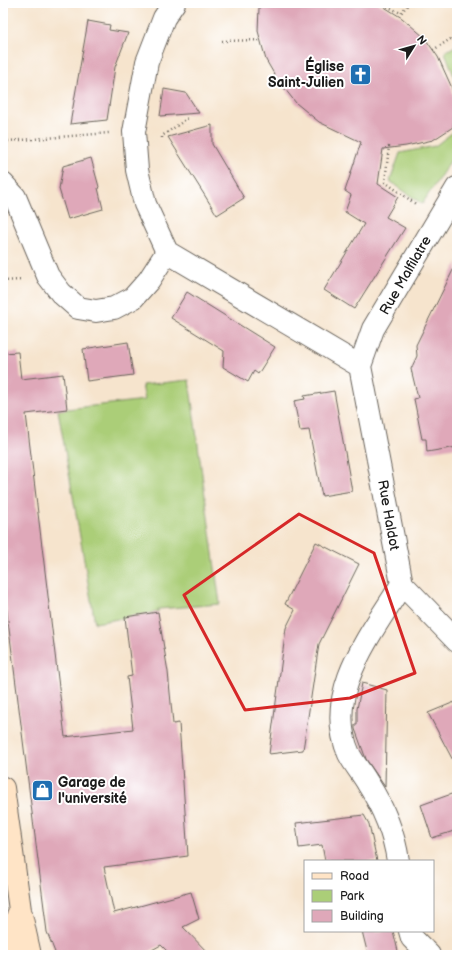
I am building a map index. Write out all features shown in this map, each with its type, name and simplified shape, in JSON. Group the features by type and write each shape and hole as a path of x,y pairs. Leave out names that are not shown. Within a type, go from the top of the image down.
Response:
{"main road":[{"path":"3,788 20,910 30,955"},
{"path":"10,955 20,910"}],"street":[{"path":"174,3 164,18 147,62 134,132 137,170 144,204 167,252 360,366"},
{"path":"3,184 15,197 48,276 61,293 78,308 96,311 114,308 133,298 148,280 167,252"},
{"name":"Rue Malfilatre","path":"360,366 373,329 457,188"},
{"name":"Rue Haldot","path":"360,366 402,584"},
{"path":"398,860 388,820 380,803 350,754 343,734 342,716 349,676 363,647 402,584 457,641"},
{"path":"410,932 412,938 430,955"}],"path":[{"path":"380,3 401,13 410,3"},
{"path":"433,50 457,35"},
{"path":"222,41 260,40"},
{"path":"172,128 188,118"},
{"path":"8,141 108,134"},
{"path":"389,146 385,182 438,219"},
{"path":"3,281 25,280"}],"highlighted area":[{"path":"299,514 374,553 415,673 350,698 245,710 184,595"}],"green space":[{"path":"457,45 457,84 445,52"},
{"path":"457,129 457,151 422,204 390,181 400,153 435,146"},
{"path":"189,380 220,604 158,609 158,612 95,623 58,410 145,400 142,385"}],"building":[{"name":"Église Saint-Julien","path":"265,3 378,3 402,18 424,37 438,57 452,88 455,106 453,127 433,140 383,149 378,184 398,197 386,217 405,228 354,309 324,290 364,224 345,212 351,195 345,191 361,142 319,122 296,103 277,79 266,60 258,31 259,8"},
{"path":"88,21 110,25 109,30 128,33 115,67 107,120 70,124"},
{"path":"164,89 186,93 199,113 160,116"},
{"path":"212,125 212,144 244,198 217,215 168,137"},
{"path":"91,158 103,209 68,219 59,189 63,166"},
{"path":"457,262 457,447 427,452 426,439 422,439 414,399 418,398 411,369 417,356 416,345"},
{"path":"187,292 275,347 258,374 254,371 248,382 223,367 224,351 171,318"},
{"path":"128,342 133,375 87,381 83,349"},
{"path":"18,352 21,379 63,374 67,409 26,414 65,737 133,729 127,677 132,676 125,617 158,612 168,672 173,724 179,723 188,856 104,867 114,913 191,892 199,919 183,927 210,955 171,955 161,945 143,955 56,955 47,932 3,581 3,353"},
{"path":"334,391 352,491 322,496 309,430 300,431 294,401 305,399 304,396"},
{"path":"316,542 359,564 319,644 303,750 269,754 286,628 295,610 285,604"},
{"path":"362,683 387,690 385,787 366,759 355,729 355,724 357,724 357,709"},
{"path":"457,701 457,768 428,713"},
{"path":"457,792 457,830 432,838 421,805"},
{"path":"364,815 369,824 377,860 325,860 322,845 299,848 296,823"},
{"path":"362,932 393,932 399,955 368,955"}],"place":[{"name":"Église Saint-Julien","path":"360,74"},
{"name":"Garage de l'université","path":"43,790"}]}
